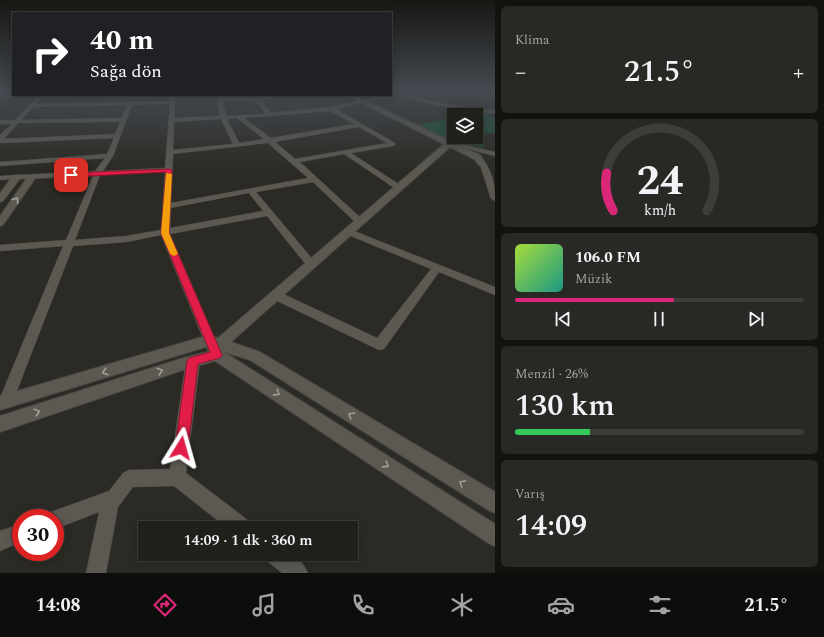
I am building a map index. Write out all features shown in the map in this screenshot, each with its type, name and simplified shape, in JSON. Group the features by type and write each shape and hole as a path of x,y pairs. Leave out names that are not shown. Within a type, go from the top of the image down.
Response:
{"street":[{"path":"0,140 21,117"},
{"path":"3,402 97,174 110,156 125,117"},
{"path":"172,117 165,233 215,346 495,536"},
{"path":"239,117 272,141 360,222"},
{"path":"172,120 243,117"},
{"path":"295,161 393,144 345,117"},
{"path":"396,117 447,142"},
{"path":"223,118 237,145"},
{"path":"0,122 124,120"},
{"path":"170,152 272,141 361,125"},
{"path":"0,140 118,136"},
{"path":"0,424 193,361 215,346 349,232 449,144"},
{"path":"452,144 477,157 485,167 495,198"},
{"path":"454,144 495,154"},
{"path":"345,152 399,187"},
{"path":"0,164 110,156"},
{"path":"0,178 169,170"},
{"path":"0,223 32,176"},
{"path":"0,199 18,177"},
{"path":"167,206 315,179"},
{"path":"251,191 311,264"},
{"path":"0,248 126,240 269,213"},
{"path":"349,232 495,291"},
{"path":"275,295 379,345 437,268"},
{"path":"3,402 215,346 255,356 495,503"},
{"path":"177,476 193,361"},
{"path":"96,573 110,503 130,479 177,476 233,521"},
{"path":"64,516 114,497"},
{"path":"0,541 12,536"},
{"path":"283,561 298,573"}],"green space":[{"path":"483,117 495,118 495,133 483,133"},
{"path":"447,119 447,140 417,125"},
{"path":"466,144 483,144 484,148"}],"slow traffic":[{"path":"169,174 165,233 174,254"}],"route":[{"path":"71,175 169,170 165,233 209,340 217,355 193,361 181,448"}]}
